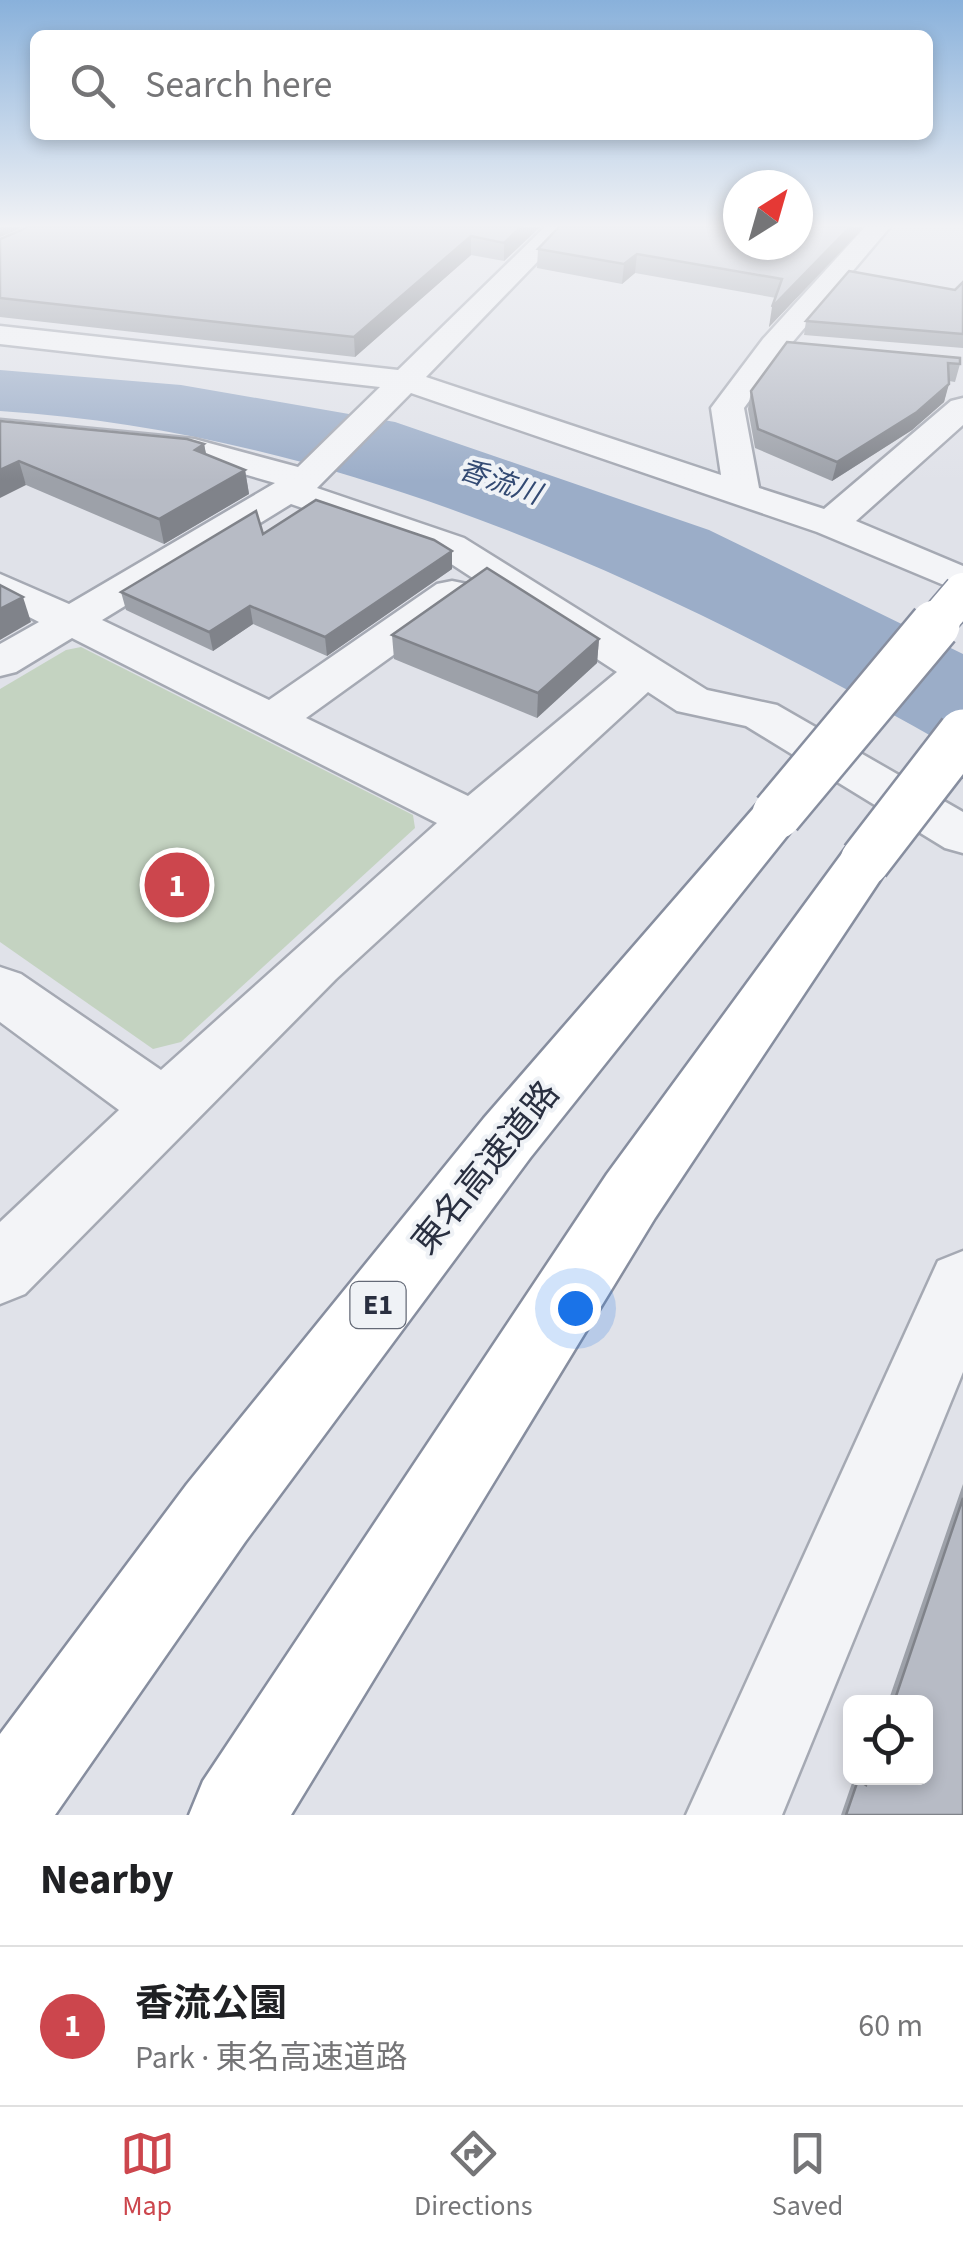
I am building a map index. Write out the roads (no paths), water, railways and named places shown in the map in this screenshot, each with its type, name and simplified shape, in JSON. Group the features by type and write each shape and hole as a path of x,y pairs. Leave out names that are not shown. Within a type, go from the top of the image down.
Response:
{"highway":[{"name":"東名高速道路","path":"0,1812 216,1513 495,1154 963,592"},
{"path":"237,1815 352,1627 631,1196 865,862 963,734"}],"street":[{"path":"0,663 302,481 474,312"},
{"path":"742,495 727,408 788,346 814,312"},
{"path":"0,335 401,384 830,524 963,581"},
{"path":"830,524 963,408"},
{"path":"0,430 194,449 302,481 450,546 693,701 761,715 963,835"},
{"path":"272,720 487,568"},
{"path":"0,586 470,818"},
{"path":"0,1270 162,1106 470,818 644,670"},
{"path":"0,990 162,1106"},
{"path":"734,1815 955,1321"}],"water":[{"name":"香流川","path":"0,370 181,385 395,422 709,530 963,654 963,754 736,632 500,527 378,485 254,450 128,425 0,411"}],"place":[{"name":"香流公園","path":"177,885"}]}
